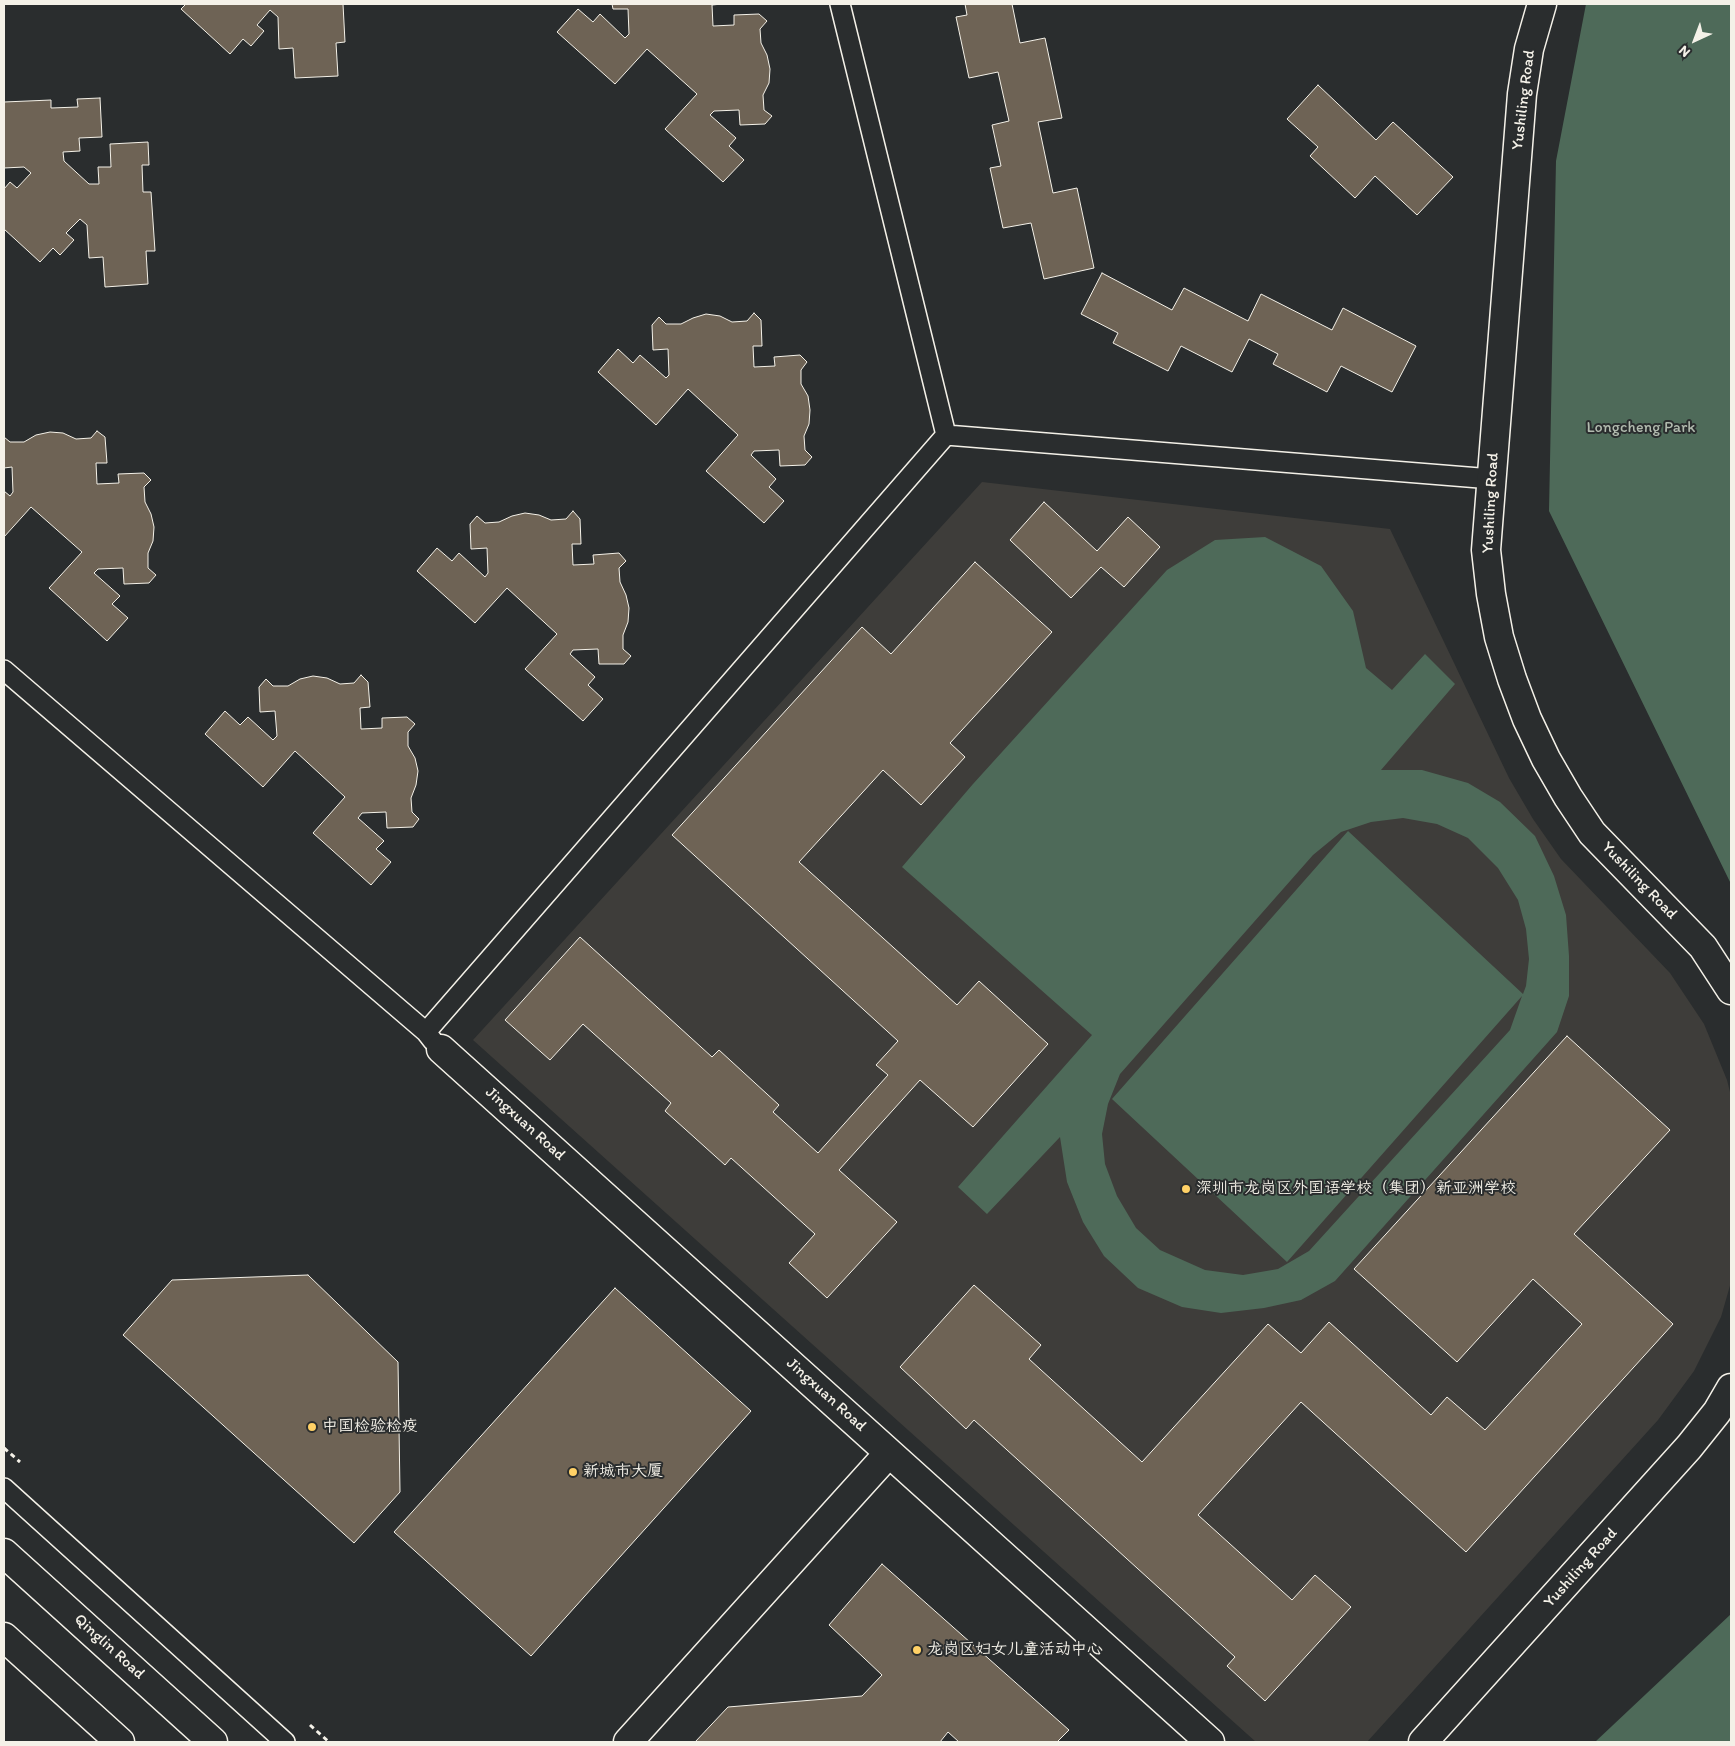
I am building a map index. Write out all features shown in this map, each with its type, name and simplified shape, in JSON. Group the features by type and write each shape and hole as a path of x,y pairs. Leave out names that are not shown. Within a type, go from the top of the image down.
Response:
{"street":[{"name":"Yushiling Road","path":"1542,4 1529,50 1522,94 1486,550 1491,594 1499,637 1527,719 1563,789 1592,833 1702,947 1731,990"},
{"name":"Jingxuan Road","path":"433,1041 1210,1742"},
{"name":"Yushiling Road","path":"1423,1742 1689,1447 1717,1412 1731,1388"},
{"path":"628,1742 889,1453"},
{"name":"Qinglin Road","path":"4,1553 214,1742"},
{"path":"4,1637 120,1742"}],"lane":[{"path":"840,4 946,435"},
{"path":"946,435 1492,478"},
{"path":"4,670 433,1041 946,435"},
{"path":"4,1488 284,1742"}],"shaded area":[{"name":"深圳市龙岗区外国语学校（集团）新亚洲学校","path":"982,482 1390,529 1509,778 1533,819 1561,859 1670,973 1704,1024 1727,1080 1731,1096 1731,1282 1721,1317 1694,1371 1658,1420 1367,1742 1256,1742 473,1040"}],"green space":[{"name":"Longcheng Park","path":"1586,4 1731,4 1731,884 1549,511 1556,161"},
{"path":"1265,537 1321,566 1353,611 1366,668 1392,690 1425,654 1455,684 1381,770 1422,770 1468,783 1500,802 1535,836 1554,876 1566,915 1569,956 1569,996 1557,1032 1335,1281 1301,1300 1264,1308 1221,1313 1182,1307 1138,1288 1104,1256 1083,1222 1067,1182 1060,1137 987,1214 958,1187 1092,1035 902,867 973,784 1167,570 1215,540","holes":["1403,818 1437,824 1468,838 1498,868 1518,900 1526,929 1529,959 1526,986 1523,994 1348,831 1112,1099 1287,1262 1522,996 1510,1030 1309,1251 1278,1269 1243,1275 1205,1270 1160,1250 1136,1228 1117,1196 1105,1164 1102,1134 1108,1104 1120,1074 1313,855 1341,832 1371,822"]},
{"path":"1731,1614 1731,1742 1595,1742"}],"building":[{"path":"186,4 343,4 345,42 336,43 338,76 295,78 293,48 279,49 278,17 270,10 257,25 264,31 251,46 243,39 230,54 181,9"},
{"path":"612,4 722,4 712,5 713,26 734,25 734,15 759,14 767,21 760,29 761,43 767,55 770,69 769,83 763,95 764,110 772,116 765,124 740,125 739,110 714,111 710,115 736,138 729,146 744,160 723,182 665,129 697,94 647,49 615,84 557,32 578,9 593,22 600,14 625,38 629,34 628,9 613,9"},
{"path":"965,4 1012,4 1020,43 1045,38 1062,118 1038,122 1053,193 1077,188 1094,268 1044,279 1031,223 1003,228 990,168 1001,166 992,125 1009,121 998,72 969,78 956,17 967,15"},
{"path":"1318,85 1376,140 1393,122 1453,177 1417,215 1375,176 1355,198 1310,156 1318,147 1287,119"},
{"path":"100,98 102,137 79,138 80,151 63,152 64,161 89,184 99,184 98,167 111,167 110,144 148,142 149,165 142,165 143,192 151,192 155,251 146,251 148,284 105,287 103,257 89,258 87,225 80,219 66,233 74,240 60,255 53,248 40,262 4,229 4,189 10,182 17,188 31,173 24,167 4,168 4,102 51,100 51,108 78,107 77,99"},
{"path":"1102,273 1172,310 1184,288 1248,321 1261,294 1332,330 1343,308 1416,346 1392,392 1341,366 1327,392 1273,364 1278,354 1249,339 1232,372 1181,346 1168,371 1113,343 1118,333 1081,314"},
{"path":"754,313 761,320 762,346 753,346 754,367 775,366 774,357 800,355 807,362 801,370 801,384 808,396 810,410 809,424 804,436 805,450 812,457 805,465 780,466 779,450 754,451 751,455 776,479 769,487 784,501 764,523 706,471 738,435 688,389 656,425 598,372 618,349 633,363 640,355 666,378 669,375 668,349 653,350 652,325 659,317 666,324 681,324 706,314 720,316 732,322 747,321"},
{"path":"97,431 105,437 107,463 96,463 97,484 119,483 118,474 144,473 151,480 144,487 145,502 151,514 154,527 153,541 148,553 148,568 156,575 149,583 124,584 123,568 98,569 94,573 120,596 112,604 128,618 107,641 49,588 82,552 31,507 4,537 4,491 10,496 13,492 12,467 4,468 4,437 10,442 24,442 36,435 50,432 63,433 76,439 91,438"},
{"path":"1044,502 1097,551 1128,517 1160,547 1124,587 1101,567 1071,598 1010,540"},
{"path":"573,511 580,519 581,544 572,544 573,565 594,564 593,555 619,553 626,561 619,568 620,582 629,608 628,622 623,635 623,649 631,656 624,664 599,664 598,649 573,650 570,654 595,677 588,685 603,699 583,721 525,669 557,634 507,588 475,623 417,571 437,548 452,561 459,553 485,577 488,573 487,548 471,549 470,524 477,516 485,523 499,522 525,513 539,515 551,520 566,519"},
{"path":"975,562 1052,632 950,743 965,757 921,805 883,770 799,862 957,1005 979,981 1048,1044 973,1127 920,1080 839,1170 897,1222 827,1298 789,1263 815,1234 731,1158 725,1165 665,1111 671,1103 583,1024 550,1060 505,1020 580,937 712,1057 719,1050 779,1105 773,1112 818,1153 888,1075 876,1065 898,1041 672,835 862,627 891,654"},
{"path":"361,675 368,682 370,707 360,708 361,729 382,728 382,718 407,717 415,724 408,732 408,746 415,758 418,771 416,785 411,798 412,812 419,819 413,827 387,828 386,812 362,813 358,818 384,841 376,849 391,862 371,885 313,833 345,797 295,751 263,787 205,734 225,711 240,725 248,717 273,740 277,736 275,711 260,712 259,687 266,679 273,686 288,686 300,679 313,676 327,678 340,684 354,683"},
{"path":"1567,1036 1670,1130 1574,1234 1673,1324 1466,1552 1301,1402 1198,1515 1292,1600 1315,1575 1351,1607 1265,1701 1227,1666 1235,1657 974,1420 966,1429 900,1367 974,1285 1041,1345 1029,1359 1142,1462 1268,1324 1301,1353 1329,1322 1431,1415 1447,1397 1485,1430 1582,1324 1533,1279 1457,1362 1354,1269"},
{"name":"中国检验检疫","path":"308,1275 398,1362 400,1492 354,1543 123,1335 172,1280"},
{"name":"新城市大厦","path":"615,1288 751,1411 531,1656 394,1532"},
{"name":"龙岗区妇女儿童活动中心","path":"882,1564 1069,1730 1057,1742 959,1742 948,1732 940,1742 695,1742 728,1707 862,1696 882,1675 829,1625"}],"place":[{"name":"深圳市龙岗区外国语学校（集团）新亚洲学校","path":"1186,1189"},
{"name":"中国检验检疫","path":"312,1427"},
{"name":"新城市大厦","path":"573,1472"},
{"name":"龙岗区妇女儿童活动中心","path":"917,1650"}]}
